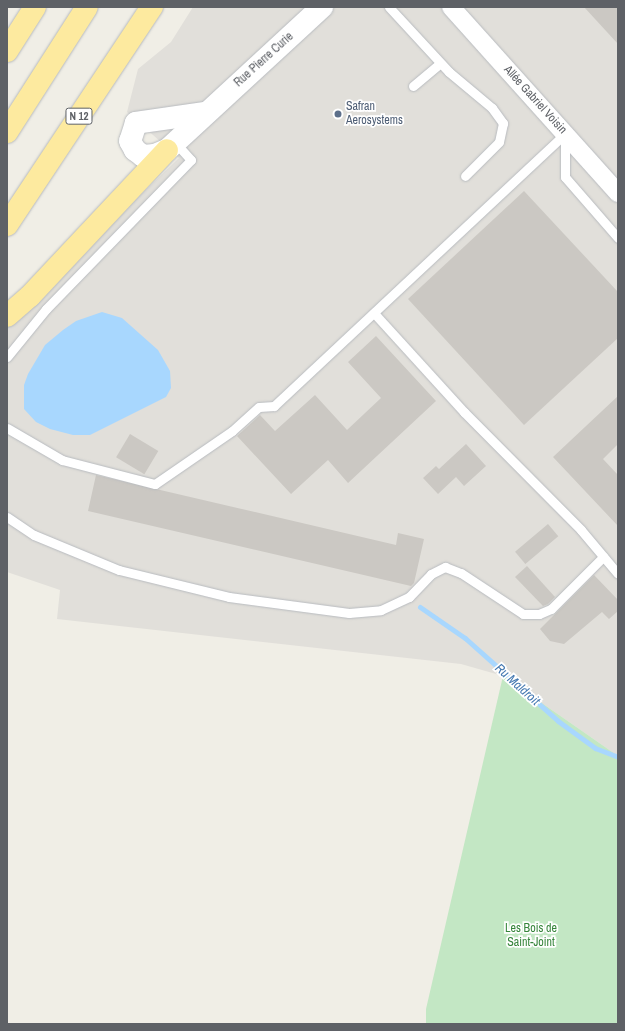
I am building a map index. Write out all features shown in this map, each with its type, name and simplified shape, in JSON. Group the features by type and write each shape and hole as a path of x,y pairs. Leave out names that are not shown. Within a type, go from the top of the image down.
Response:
{"highway":[{"path":"7,51 36,7"},
{"path":"7,132 87,7"},
{"name":"N 12","path":"7,225 152,7"},
{"path":"7,316 30,296 171,146"}],"street":[{"name":"Rue Pierre Curie","path":"205,114 136,123 130,141 135,150 143,156 155,155 171,146 322,7"},
{"name":"Allée Gabriel Voisin","path":"451,7 618,193"}],"lane":[{"path":"389,7 440,62 475,96 492,108 503,123 499,142 465,176"},
{"path":"413,86 440,62"},
{"path":"565,134 565,176 618,239"},
{"path":"7,428 62,460 155,484 232,431 259,407 274,406 565,134"},
{"path":"7,357 46,309 191,160 171,146"},
{"path":"374,313 464,412 581,530 618,574"},
{"path":"7,517 34,535 119,570 229,597 349,613 381,610 409,597 431,574 445,567 461,573 523,614 539,614 551,609 603,557"}],"shaded area":[{"path":"193,7 618,7 618,756 503,676 461,664 57,619 60,590 7,572 7,323 179,158 127,112 138,69 171,42"}],"green space":[{"name":"Les Bois de Saint-Joint","path":"503,676 618,756 618,1024 426,1024 426,1009"}],"water":[{"path":"102,312 122,318 158,350 170,371 171,388 166,397 90,435 73,435 50,429 36,422 24,409 24,385 28,374 45,345 76,321"}],"building":[{"path":"584,7 618,7 618,44"},
{"path":"524,191 618,292 618,338 524,425 408,299"},
{"path":"376,336 436,401 348,483 328,460 291,494 237,436 260,415 275,431 315,395 347,430 381,398 348,362"},
{"path":"618,396 618,444 603,459 618,475 618,526 553,457"},
{"path":"130,434 158,451 144,474 116,457"},
{"path":"466,444 486,466 464,486 456,477 438,494 423,478 436,466 439,469"},
{"path":"96,475 396,545 398,533 424,539 414,583 411,586 88,511"},
{"path":"548,524 558,536 525,564 515,552"},
{"path":"527,566 555,597 548,604 543,606 515,577"},
{"path":"594,575 618,600 618,611 609,619 602,612 564,644 550,641 540,629"}],"waterway":[{"name":"Ru Maldroit","path":"420,607 465,638 558,721 595,748 618,757"}],"place":[{"name":"Safran Aerosystems","path":"338,114"}]}
